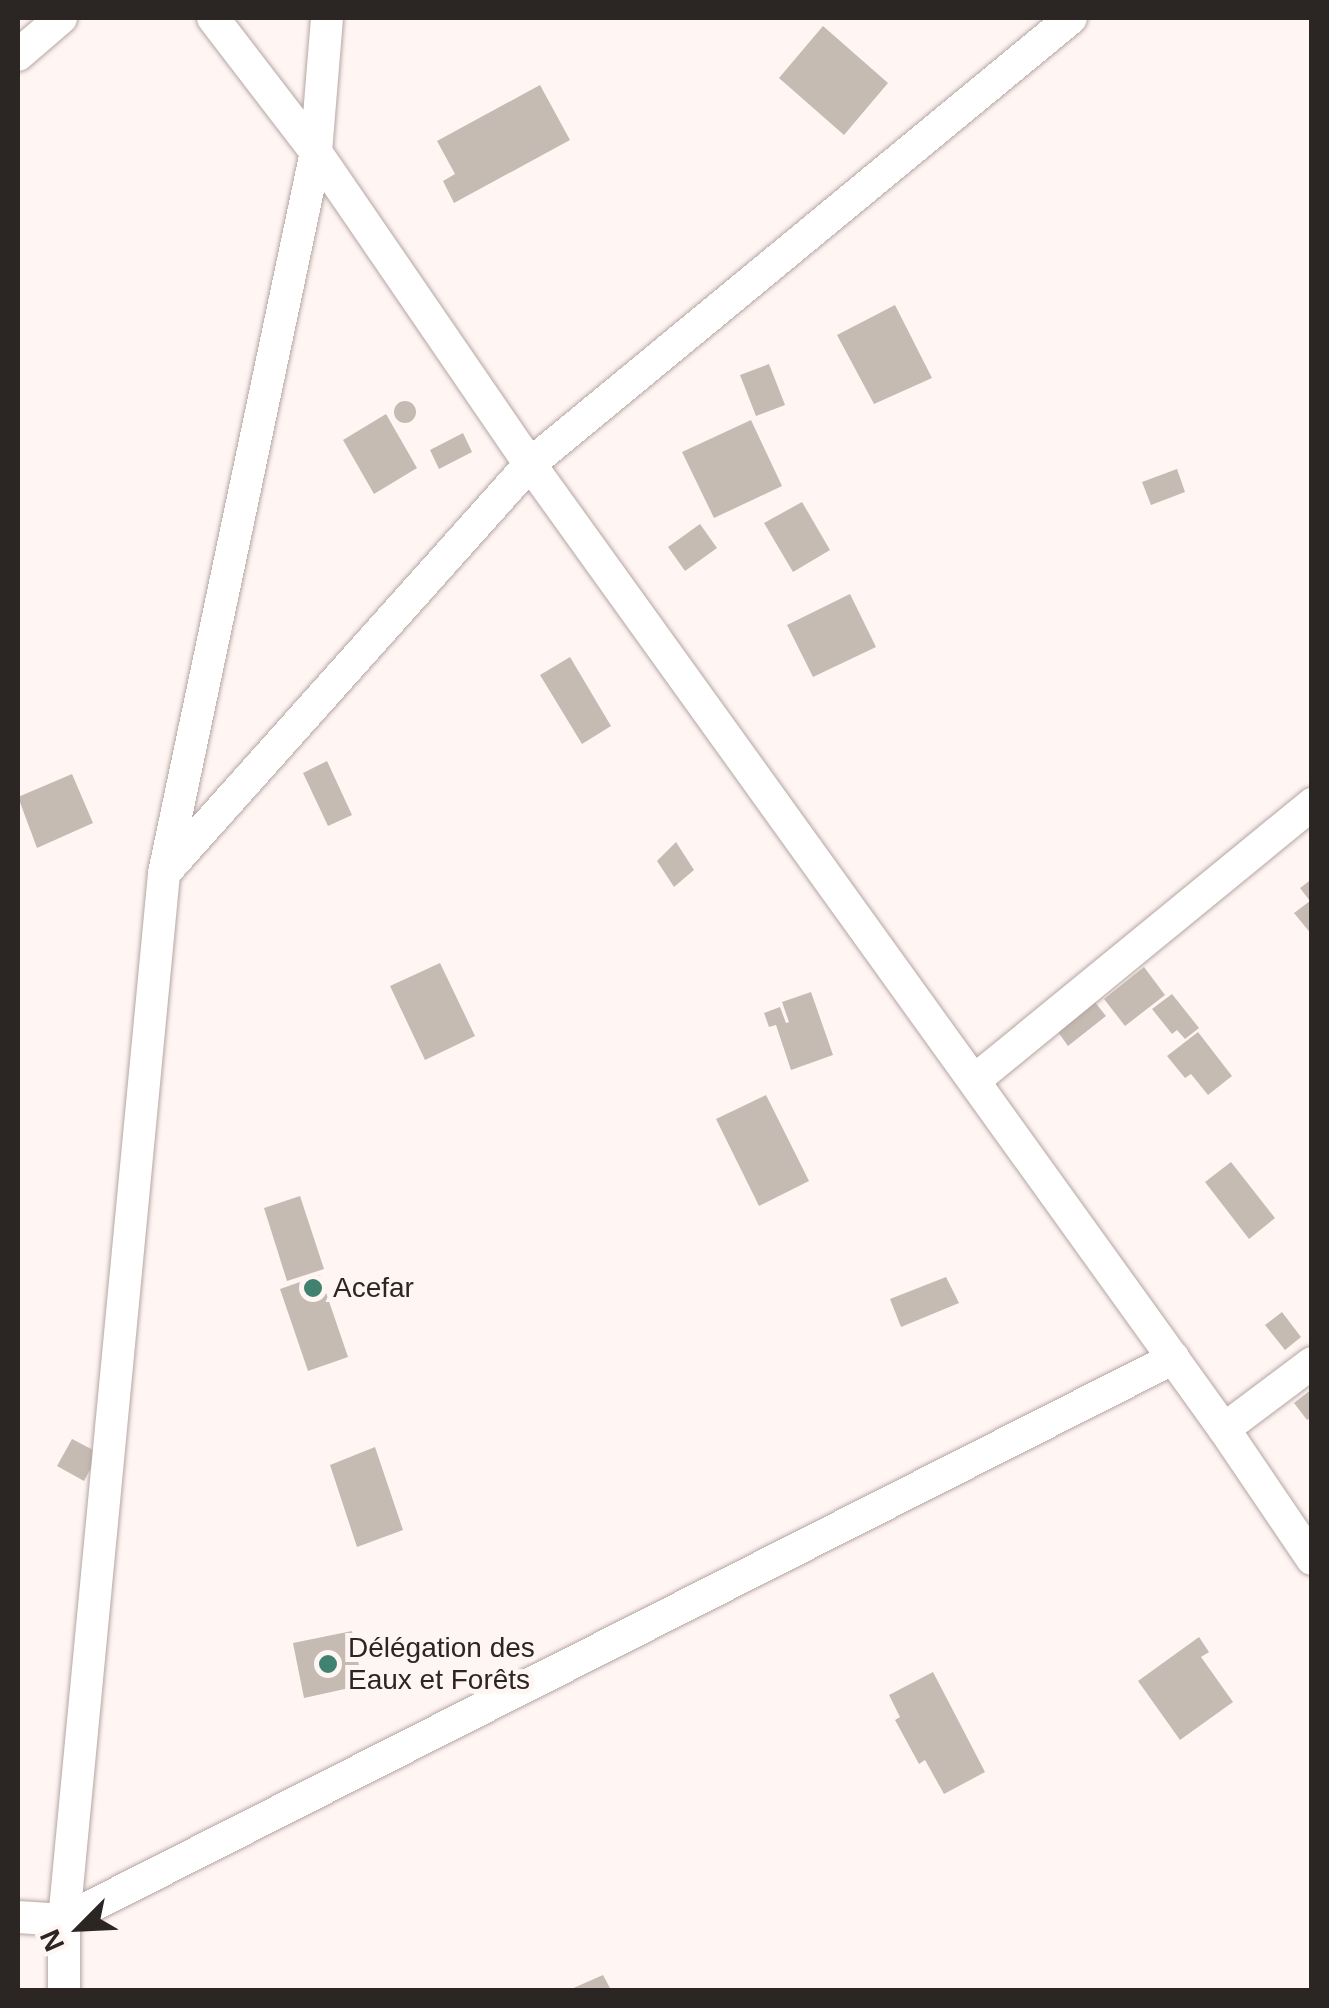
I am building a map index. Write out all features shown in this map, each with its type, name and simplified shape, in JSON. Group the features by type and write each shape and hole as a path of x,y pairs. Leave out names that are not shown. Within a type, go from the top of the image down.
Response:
{"street":[{"path":"18,55 60,18"},
{"path":"213,18 316,152 530,464 1174,1358 1312,1559"},
{"path":"64,1990 64,1920 164,873 316,152 328,18"},
{"path":"164,873 530,464 1071,18"},
{"path":"975,1080 1312,804"},
{"path":"18,1917 64,1920 1174,1358"},
{"path":"1224,1429 1312,1363"}],"building":[{"path":"823,26 888,83 844,135 779,78"},
{"path":"540,85 570,140 454,203 443,181 455,174 437,141"},
{"path":"895,305 932,378 874,404 837,335"},
{"path":"769,364 785,405 756,416 740,375"},
{"path":"405,401 413,404 413,420 405,423 397,420 394,412 397,404"},
{"path":"386,414 417,468 374,494 343,440"},
{"path":"751,420 782,486 714,518 682,452"},
{"path":"463,433 472,452 439,469 430,450"},
{"path":"1177,469 1185,492 1151,505 1142,482"},
{"path":"802,502 830,550 793,572 764,523"},
{"path":"700,524 717,548 685,571 668,547"},
{"path":"850,594 876,647 813,677 787,625"},
{"path":"570,657 611,726 582,744 540,675"},
{"path":"327,761 352,815 328,826 303,773"},
{"path":"72,774 93,823 37,848 18,797"},
{"path":"676,842 694,870 674,887 657,861"},
{"path":"1312,879 1312,935 1294,913 1310,901 1300,888"},
{"path":"440,963 475,1036 425,1060 390,986"},
{"path":"1144,967 1165,995 1125,1026 1104,999"},
{"path":"811,992 833,1055 791,1070 776,1025 769,1027 764,1013 780,1007 786,1023 789,1022 782,1002"},
{"path":"1172,994 1199,1028 1185,1039 1177,1030 1172,1034 1152,1009"},
{"path":"1090,996 1106,1016 1068,1046 1053,1025"},
{"path":"1198,1032 1232,1076 1208,1095 1191,1074 1185,1078 1167,1056"},
{"path":"766,1095 809,1181 759,1206 716,1119"},
{"path":"1231,1162 1275,1218 1249,1239 1205,1182"},
{"path":"300,1196 324,1269 287,1281 264,1208"},
{"path":"320,1275 348,1357 308,1371 280,1289"},
{"path":"946,1277 959,1303 901,1327 890,1299"},
{"path":"1282,1312 1301,1337 1285,1350 1265,1325"},
{"path":"1312,1389 1312,1417 1307,1420 1294,1403"},
{"path":"72,1439 99,1453 84,1481 57,1466"},
{"path":"375,1447 403,1530 357,1547 330,1465"},
{"name":"Délégation des Eaux et Forêts","path":"352,1631 363,1685 304,1698 293,1643"},
{"path":"1199,1637 1209,1652 1201,1657 1233,1702 1180,1740 1138,1681"},
{"path":"933,1672 985,1772 944,1794 925,1760 919,1764 895,1720 900,1717 889,1695"},
{"path":"603,1975 611,1990 569,1990"}],"place":[{"name":"Acefar","path":"313,1288"},
{"name":"Délégation des Eaux et Forêts","path":"328,1664"}]}
